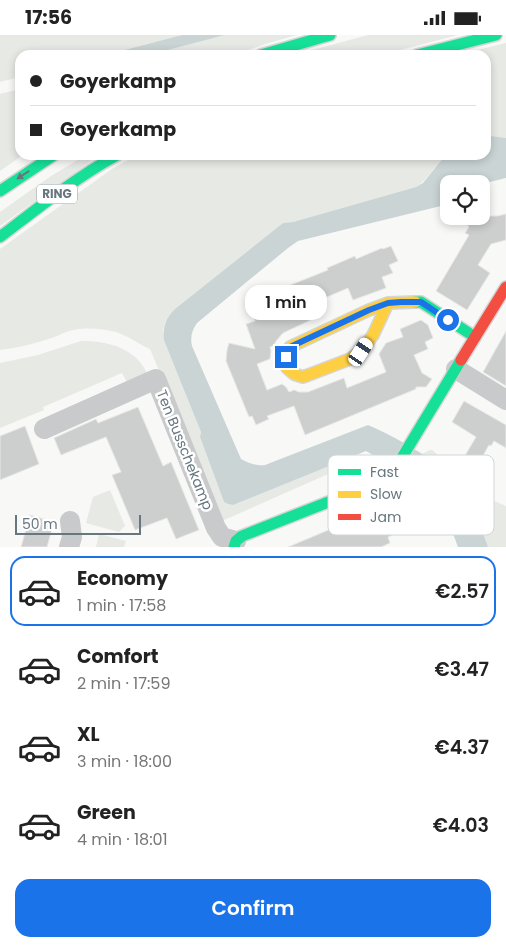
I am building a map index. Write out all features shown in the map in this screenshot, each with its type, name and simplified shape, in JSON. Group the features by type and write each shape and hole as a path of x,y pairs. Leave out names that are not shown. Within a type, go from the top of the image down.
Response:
{"street":[{"path":"278,50 330,35"},
{"path":"437,50 496,35"},
{"name":"RING","path":"0,191 46,160"},
{"name":"RING","path":"0,237 58,193 108,160"},
{"path":"404,455 506,287"},
{"path":"388,303 373,335 361,352 350,359 304,377 294,374 287,368 286,357 290,347 388,303 421,302 475,337"},
{"path":"456,369 506,400"},
{"name":"Ten Busschekamp","path":"44,429 156,379 216,528 222,537 235,544"},
{"path":"235,544 242,536 328,502"},
{"path":"69,547 72,537 70,521"}],"shaded area":[{"path":"0,35 182,35 124,50 15,50 15,78 0,82"},
{"path":"182,35 225,35 168,50 124,50"},
{"path":"225,35 297,35 248,50 168,50"},
{"path":"368,35 458,35 400,50 312,50"},
{"path":"506,43 506,138 491,136 491,50 478,50"},
{"path":"15,90 16,160 0,171 0,94"},
{"path":"491,136 506,138 506,178 490,182 490,175 440,175 440,206 298,241 197,323 191,340 241,459 246,462 265,465 368,425 386,433 423,455 373,455 366,451 356,455 328,455 328,466 233,505 224,502 200,437 201,432 164,340 164,327 169,316 175,309 283,223 293,222 416,187 423,183 441,160 491,160"},
{"path":"78,160 92,160 0,226 0,212 51,176"},
{"path":"128,160 442,160 425,180 416,187 293,222 283,223 175,309 165,322 163,331 201,432 200,437 224,502 233,505 328,466 328,474 222,521 150,349 116,332 100,329 79,329 52,338 0,350 0,249 112,169"},
{"path":"81,341 111,345 129,352 143,366 148,375 128,384 122,373 43,407 44,410 0,428 0,363 38,355"},
{"path":"432,450 438,455 424,455 422,454"},
{"path":"110,490 125,526 119,532 86,523 93,497"},
{"path":"494,501 506,506 506,547 488,547 484,535 494,535"},
{"path":"99,534 126,541 124,547 96,547"},
{"path":"454,535 483,535 488,547 458,547"}],"building":[{"path":"506,214 506,240 491,244 478,265 490,273 467,310 436,291 469,235 465,233 469,227 468,225 490,225 490,216"},
{"path":"391,246 398,261 389,265 393,273 382,277 386,288 353,300 348,288 320,300 321,302 310,306 315,318 283,333 274,345 270,347 270,359 257,364 267,390 282,384 289,392 294,390 308,392 344,378 347,388 386,372 379,354 386,343 403,337 400,329 421,320 428,325 433,338 425,342 428,349 414,355 422,373 432,379 426,387 416,387 416,389 305,435 294,406 267,416 269,419 256,425 252,416 249,417 226,361 229,343 255,349 246,324 255,321 249,307 285,292 283,288 328,270 327,268 355,256 356,259"},
{"path":"506,331 506,386 483,372"},
{"path":"464,401 506,425 506,448 494,441 491,446 489,445 483,455 465,455 476,437 452,422"},
{"path":"138,407 163,466 171,462 199,530 176,539 167,518 135,530 112,475 121,472 106,437 61,455 54,438 96,419 98,423"},
{"path":"25,426 39,464 0,480 0,436"},
{"path":"30,515 54,522 47,547 21,547"},
{"path":"328,530 328,535 393,535 388,537 390,543 381,547 288,547"}],"traffic: fast":[{"path":"278,50 330,35"},
{"path":"437,50 496,35"},
{"path":"0,191 46,160"},
{"path":"0,237 72,183 108,160"},
{"path":"415,302 421,302 475,337"},
{"path":"404,455 461,360"},
{"path":"234,547 236,541 242,536 328,502"}],"traffic: slow":[{"path":"388,303 373,335 361,352 350,359 303,377 294,374 287,368 286,357 290,347 388,303 415,302"}],"traffic: jam":[{"path":"461,360 506,287"}],"route":[{"path":"286,357 290,347 388,303 421,302 448,320"}]}
